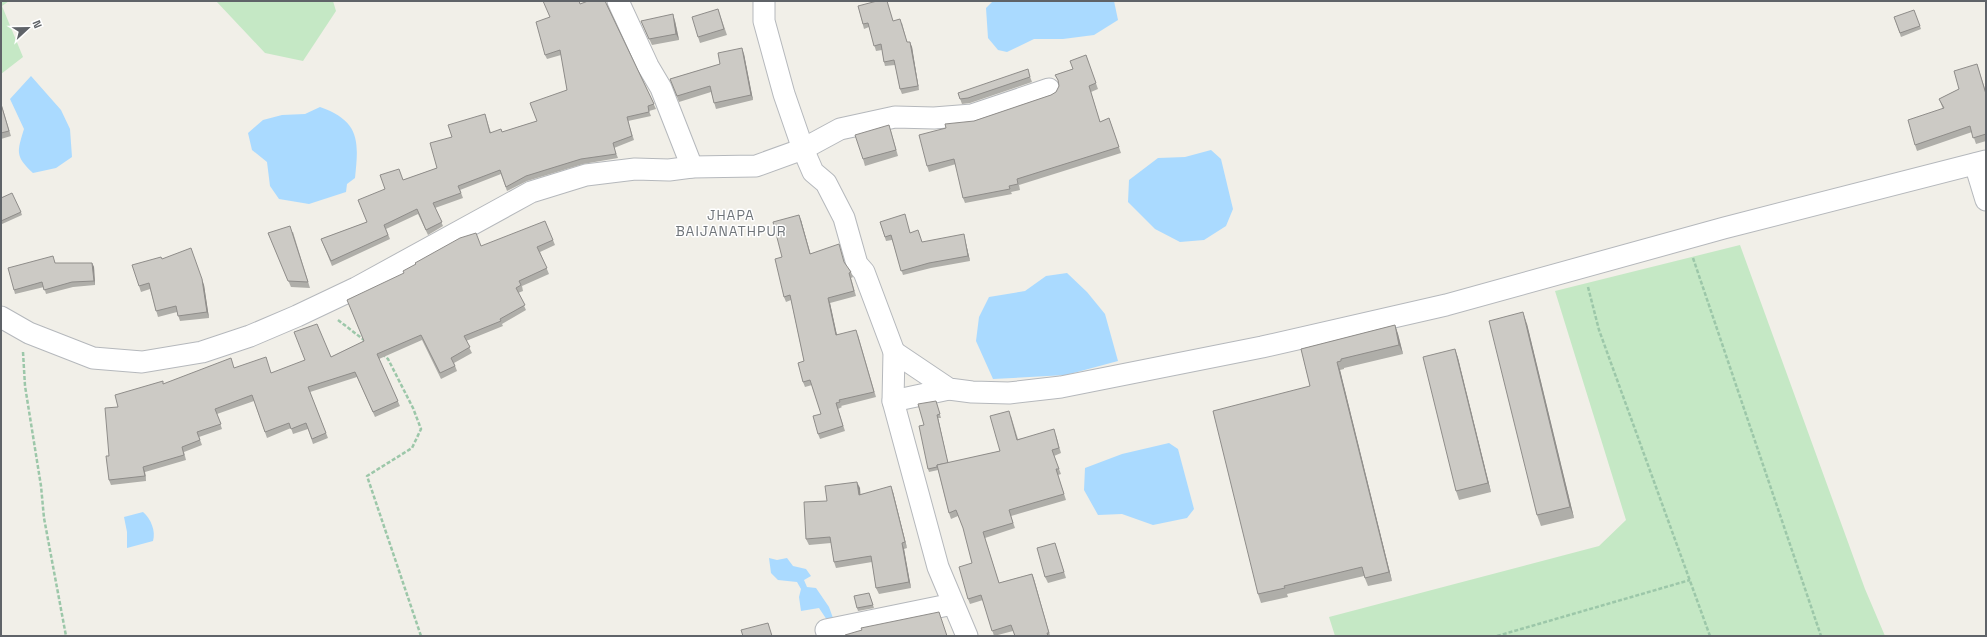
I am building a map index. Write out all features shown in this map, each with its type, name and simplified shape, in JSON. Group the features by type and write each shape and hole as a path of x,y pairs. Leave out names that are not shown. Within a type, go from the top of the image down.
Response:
{"street":[{"path":"618,1 648,66 661,88 692,167"},
{"path":"764,1 764,21 784,94 803,149 813,172 826,184 844,218 857,264 864,272 894,352 893,400 938,567 967,636"},
{"path":"1,317 38,336 93,358 142,362 209,350 250,336 356,288 531,192 586,175 635,169 669,170 692,167 756,166 803,149 840,129 895,117 934,118 972,116 1049,89"},
{"path":"893,400 949,390 1009,393 1061,387 1262,347 1446,306 1686,238 1980,163 1986,200"},
{"path":"894,352 949,390"},
{"path":"826,630 953,604"}],"path":[{"path":"1686,238 1821,636"},
{"path":"1588,266 1587,281 1590,302 1599,330 1710,636"},
{"path":"318,306 366,340"},
{"path":"38,336 22,342 25,386 41,486 44,518 66,636"},
{"path":"377,350 388,359 413,408 421,429 412,448 367,476 421,636"},
{"path":"1497,636 1690,580"}],"green space":[{"path":"1,1 9,1 2,6 23,57 1,74"},
{"path":"216,1 333,1 336,11 303,61 265,53"},
{"path":"1740,245 1865,589 1885,636 1335,636 1329,617 1599,546 1626,520 1555,291"}],"water":[{"path":"993,1 1114,1 1118,20 1094,35 1063,39 1034,39 1007,52 998,50 988,38 986,8"},
{"path":"31,76 61,110 70,129 72,157 56,168 33,173 20,158 19,149 24,129 10,99"},
{"path":"320,107 343,119 350,126 354,134 357,153 355,178 347,184 346,192 309,204 279,199 270,186 267,162 252,150 248,133 263,120 282,115 305,114"},
{"path":"1211,150 1221,159 1233,209 1226,226 1204,240 1180,242 1155,229 1128,202 1129,180 1158,158 1185,157"},
{"path":"1067,273 1087,292 1105,314 1118,361 1066,375 993,379 976,341 979,317 989,297 1025,291 1046,276"},
{"path":"1169,443 1178,449 1194,509 1187,518 1153,525 1122,514 1098,515 1084,490 1085,468 1122,454"},
{"path":"143,512 152,525 154,533 153,541 127,548 127,532 124,517"},
{"path":"769,558 777,560 787,558 793,566 806,569 811,576 804,580 807,587 816,588 829,607 833,618 827,620 819,608 801,611 799,597 801,589 797,582 778,580 771,573"}],"building":[{"path":"543,1 579,1 580,4 588,1 605,1 654,104 648,106 649,112 627,117 632,136 613,143 616,154 581,159 526,176 506,187 500,170 458,186 461,193 433,203 442,222 426,230 417,209 384,225 388,235 331,261 321,239 367,222 358,200 385,189 380,175 399,169 403,180 437,168 430,143 452,137 448,125 485,114 490,133 501,129 502,132 537,121 530,103 567,90 560,50 545,55 536,22 550,17"},
{"path":"877,1 887,1 893,21 900,19 907,42 910,42 918,86 900,89 894,60 884,62 881,44 874,46 868,23 863,24 858,6"},
{"path":"718,9 724,29 698,37 692,17"},
{"path":"1914,10 1920,26 1900,33 1894,17"},
{"path":"673,14 676,34 649,39 641,21"},
{"path":"742,48 751,95 714,103 710,86 677,96 670,79 720,64 718,53"},
{"path":"1086,55 1096,83 1089,86 1100,122 1109,118 1119,147 1017,179 1018,184 1009,186 1010,189 963,198 954,159 927,166 919,135 946,128 945,124 974,121 1051,95 1056,92 1059,86 1055,75 1073,69 1070,61"},
{"path":"1977,64 1986,94 1986,134 1973,138 1970,126 1915,145 1908,120 1944,108 1939,99 1959,89 1954,71"},
{"path":"1028,69 1030,77 968,98 960,99 958,93"},
{"path":"1,104 9,131 1,133"},
{"path":"889,125 896,150 863,159 855,135"},
{"path":"12,193 21,212 1,221 1,198"},
{"path":"905,214 910,233 918,230 922,242 964,234 968,256 929,263 901,271 891,235 885,237 880,222"},
{"path":"799,215 810,254 839,244 844,262 851,272 849,273 854,291 828,298 836,335 856,330 874,392 839,400 840,402 836,403 843,426 818,434 813,416 821,414 810,380 803,382 798,363 804,361 790,295 784,297 775,259 782,257 773,222"},
{"path":"545,221 553,240 537,247 547,268 519,281 521,285 516,288 525,305 500,319 501,321 464,336 470,347 451,358 455,366 440,373 421,335 377,354 398,401 373,412 355,372 308,387 326,433 312,439 306,423 291,429 289,423 265,432 252,395 215,409 221,424 197,432 200,440 182,447 184,455 143,467 145,476 109,480 106,456 109,456 105,408 118,407 115,395 163,381 163,384 231,358 234,368 266,357 271,373 305,360 294,332 317,324 331,357 364,341 347,300 404,273 403,271 416,264 415,263 460,238 476,233 481,246"},
{"path":"290,226 308,282 288,281 268,233"},
{"path":"191,248 202,279 207,312 178,316 176,306 156,311 149,283 139,286 132,265 161,257 162,259"},
{"path":"53,256 55,263 92,263 94,281 72,282 44,290 42,282 14,290 8,268"},
{"path":"1523,312 1570,507 1537,515 1489,321"},
{"path":"1395,325 1399,345 1341,359 1341,361 1337,362 1389,572 1365,578 1362,567 1284,586 1285,588 1258,594 1213,411 1310,386 1301,349"},
{"path":"1455,349 1488,483 1456,491 1423,357"},
{"path":"936,401 940,414 937,415 948,463 937,465 937,467 928,469 919,426 924,425 918,404"},
{"path":"1009,411 1017,440 1054,429 1059,448 1052,450 1059,469 1056,469 1064,494 1009,510 1013,523 983,532 999,583 1032,574 1049,633 1047,633 1048,636 1015,636 1011,625 992,631 981,595 968,599 959,567 972,563 963,528 956,510 949,513 937,465 1000,451 990,416"},
{"path":"857,482 859,495 891,486 905,542 902,543 909,582 876,588 871,556 834,562 830,537 806,539 804,502 827,501 825,486"},
{"path":"1055,543 1064,572 1045,577 1037,548"},
{"path":"869,593 873,605 857,608 854,596"},
{"path":"939,612 947,636 845,636 862,630 861,628"},
{"path":"768,623 772,636 743,636 741,630"}],"district":[{"name":"JHAPA BAIJANATHPUR","path":"731,224"}]}
